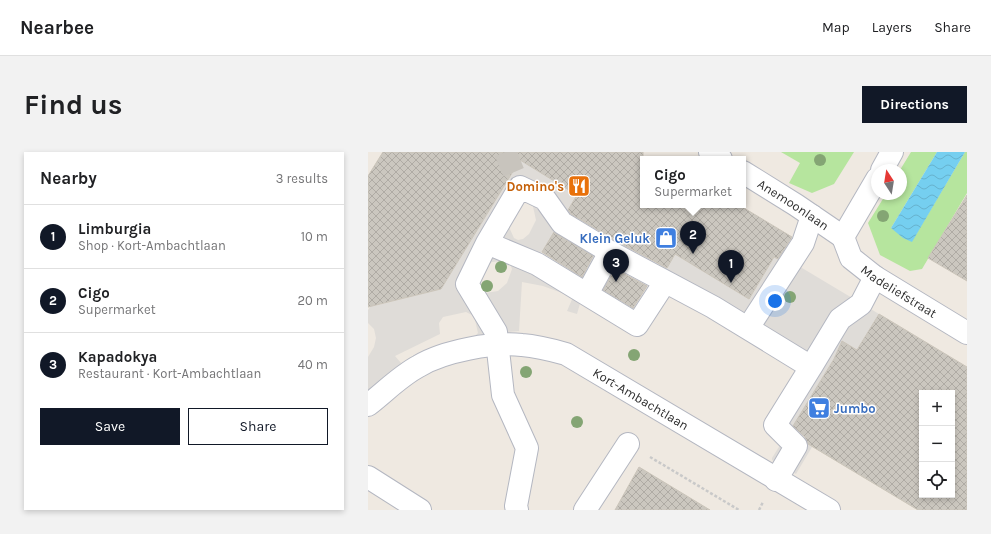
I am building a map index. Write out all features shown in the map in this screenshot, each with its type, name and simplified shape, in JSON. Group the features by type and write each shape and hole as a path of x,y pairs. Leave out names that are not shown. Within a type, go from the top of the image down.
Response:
{"street":[{"path":"885,164 892,152"},
{"name":"Anemoonlaan","path":"746,174 843,237"},
{"path":"517,510 516,506 527,448 503,395 496,332 467,284 487,243 520,187 545,199 562,223 610,252 714,307 811,367"},
{"path":"843,237 871,188"},
{"path":"748,328 803,243 812,216"},
{"name":"Madeliefstraat","path":"843,237 851,258 875,277 967,333"},
{"path":"487,243 537,264 637,325 665,282"},
{"path":"587,294 610,252"},
{"path":"776,480 796,446 775,424 840,318 861,304 875,277"},
{"name":"Kort-Ambachtlaan","path":"368,405 405,375 434,358 458,351 497,346 521,344 544,348 566,354 776,480 829,510"},
{"path":"585,510 628,444"},
{"path":"368,477 420,510"}],"path":[{"path":"628,444 738,510"}],"green space":[{"path":"781,152 854,152 834,184 812,193 789,183 800,163"},
{"path":"911,152 937,152 891,228 912,241 965,152 967,152 967,193 922,269 910,271 880,255 868,223 882,200 907,200 907,164 904,164"}],"shaded area":[{"path":"520,160 749,299 774,257 785,263 797,265 879,314 858,350 842,341 843,344 790,432 812,447 796,474 772,460 772,458 782,442 802,369 666,286 636,336 581,300 577,314 567,311 573,297 543,286 522,282 519,331 476,335 478,333 475,320 472,315 466,312 443,317 439,323 440,334 395,356 401,363 368,390 368,357 374,347 376,338 374,329 368,323 368,310 372,304 374,306 441,289","holes":["525,198 532,202 536,220 529,234 523,239 518,240 514,238 508,225","576,212 602,228 597,237 571,221","556,230 585,247 568,276 538,258","634,248 660,263 655,272 629,256","504,261 510,264 512,269 507,283 498,291 485,293 478,285 488,265 492,262","614,264 654,289 636,317 596,293"]}],"water":[{"path":"937,152 965,152 912,242 903,238 891,228"}],"building":[{"path":"383,152 643,152 643,156 640,156 640,208 744,208 792,237 778,259 774,257 749,299 675,254 667,268 616,241 571,214 568,210 577,195 520,160 441,289 368,307 368,176"},
{"path":"967,195 967,281 928,258"},
{"path":"554,232 593,256 582,277 542,252"},
{"path":"615,269 647,286 633,308 603,290"},
{"path":"879,314 967,367 967,510 918,510 808,444 805,437 793,426 834,359 842,341 857,350"},
{"path":"639,467 710,510 615,510"}],"tunnel":[{"path":"505,152 520,187"}],"place":[{"name":"Domino's","path":"579,186"},
{"name":"Klein Geluk","path":"666,238"},
{"name":"Cigo","path":"693,254"},
{"name":"Kapadokya","path":"616,282"},
{"name":"Limburgia","path":"731,283"},
{"name":"Jumbo","path":"819,408"}]}
